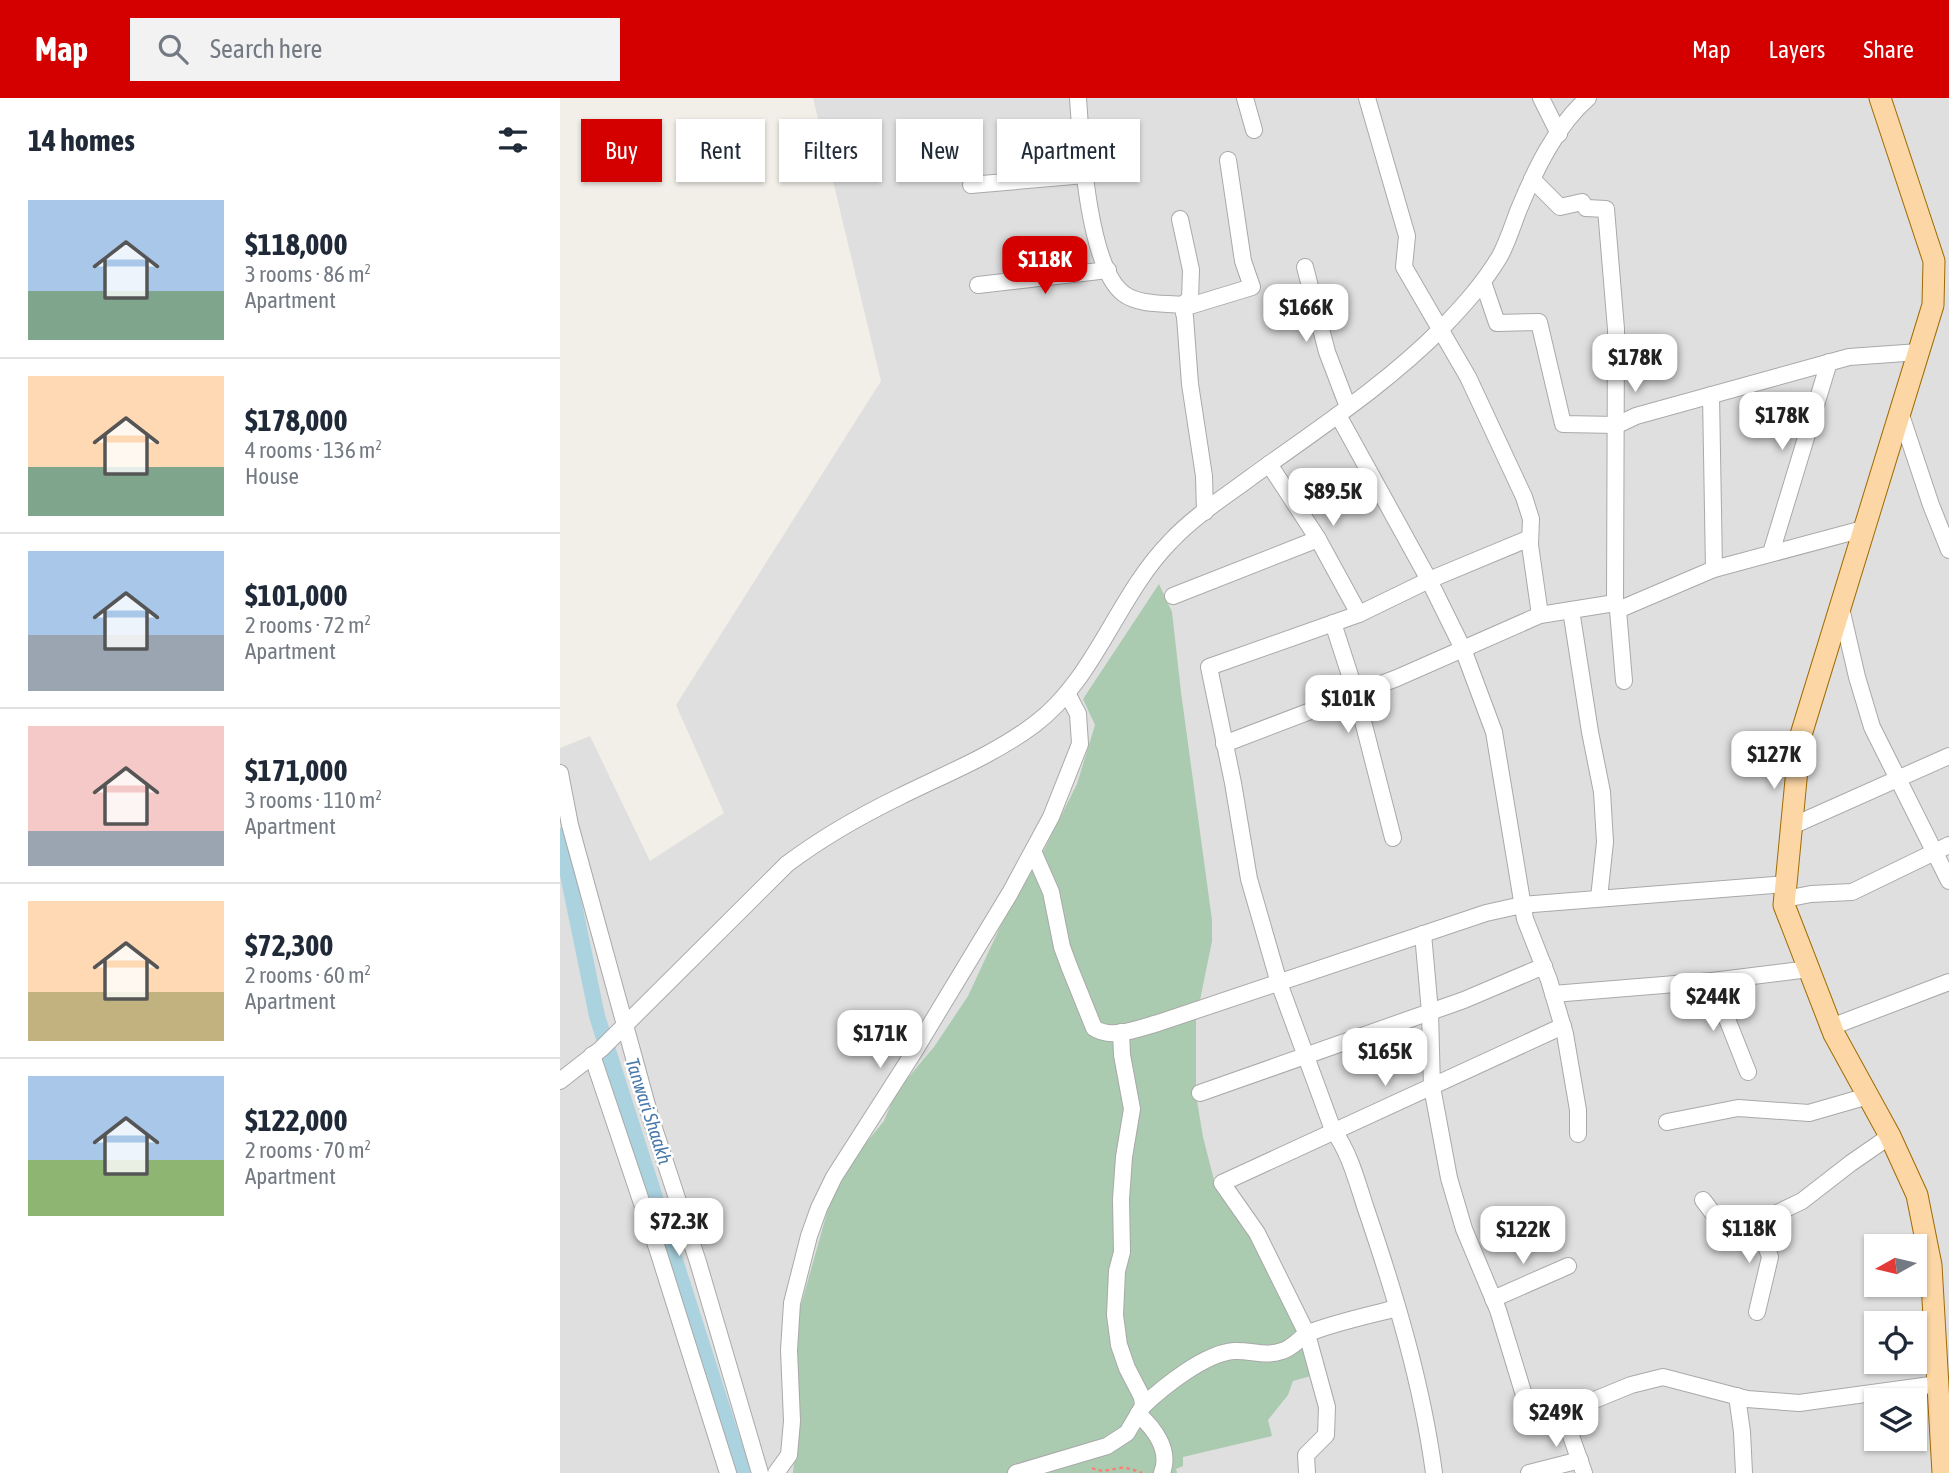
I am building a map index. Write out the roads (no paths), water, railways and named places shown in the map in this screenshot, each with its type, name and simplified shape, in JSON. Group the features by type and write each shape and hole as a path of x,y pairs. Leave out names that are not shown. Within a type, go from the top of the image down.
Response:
{"main road":[{"path":"1880,98 1934,261 1933,305 1800,738 1784,905 1832,1027 1890,1136 1917,1195 1931,1265 1941,1286 1938,1384 1944,1406 1943,1473"}],"street":[{"path":"1078,98 1080,119"},
{"path":"1245,98 1254,130"},
{"path":"1367,98 1407,236 1404,267 1468,377 1524,497 1531,519 1530,538 1540,615"},
{"path":"1541,98 1559,134"},
{"path":"560,1081 596,1052 787,864 820,839 1011,740 1042,718 1067,693 1168,543 1205,512 1417,353 1483,282 1501,254 1532,179 1569,117 1588,98"},
{"path":"1086,182 1092,219 1111,279 1125,295 1143,302 1183,306 1252,287 1243,261 1228,160"},
{"path":"1532,179 1560,207 1582,202 1586,208 1606,209 1616,329 1617,607 1624,681"},
{"path":"971,185 1009,182"},
{"path":"1180,219 1191,270 1190,299 1183,306"},
{"path":"1305,267 1343,411 1463,649 1494,732 1522,905 1563,1026 1578,1110 1578,1134"},
{"path":"978,285 1108,270"},
{"path":"1483,282 1497,323 1539,322 1563,424 1617,425 1636,416 1849,357 1919,352"},
{"path":"1183,306 1190,384 1204,476 1205,512"},
{"path":"1771,553 1829,362"},
{"path":"1712,395 1714,569"},
{"path":"1900,412 1949,550"},
{"path":"1269,464 1318,539 1359,614"},
{"path":"1224,744 1356,694 1540,615 1617,607 1714,569 1863,528"},
{"path":"1434,1473 1411,1356 1383,1259 1345,1148 1335,1132 1279,983 1249,879 1209,667 1359,614 1429,580 1530,538"},
{"path":"1173,596 1318,539"},
{"path":"1840,605 1872,727 1899,778 1942,848 1949,881"},
{"path":"1571,610 1602,792 1605,842 1599,898"},
{"path":"1333,623 1356,694 1393,838"},
{"path":"776,1473 789,1455 792,1421 789,1350 792,1303 806,1245 819,1208 834,1177 1010,893 1051,817 1080,744 1078,714 1067,693"},
{"path":"1791,826 1949,756"},
{"path":"560,773 570,825 621,1028 698,1262 760,1473"},
{"path":"1033,850 1051,892 1069,966 1094,1028 1098,1032 1121,1032 1158,1023 1486,913 1522,905 1599,898 1852,892 1942,848"},
{"path":"1423,934 1430,1012 1432,1087 1449,1178 1464,1229 1493,1299 1527,1405 1548,1419 1631,1385 1663,1377 1747,1399 1799,1403 1938,1384"},
{"path":"1200,1093 1430,1012 1544,966"},
{"path":"1553,994 1712,981 1809,969"},
{"path":"1712,981 1748,1072"},
{"path":"1832,1027 1949,982"},
{"path":"1307,1473 1306,1455 1326,1435 1327,1407 1307,1334 1257,1233 1222,1183 1563,1026"},
{"path":"1121,1032 1123,1063 1132,1109 1124,1157 1121,1199 1122,1252 1115,1315 1119,1345 1142,1397 1140,1410 1160,1440 1164,1462 1162,1473"},
{"path":"596,1052 728,1473"},
{"path":"1667,1122 1738,1108 1810,1114 1868,1096"},
{"path":"1703,1200 1721,1224 1773,1215 1802,1201 1890,1136"},
{"path":"1756,1218 1770,1257 1757,1312"},
{"path":"1493,1299 1568,1266"},
{"path":"1016,1473 1107,1446 1127,1433 1140,1410 1168,1384 1214,1357 1234,1351 1273,1354 1286,1350 1307,1334 1397,1308"},
{"path":"1737,1396 1744,1473"},
{"path":"1529,1473 1582,1467 1563,1413"}],"waterway":[{"name":"Tanwari Shaakh","path":"560,836 597,1016 743,1473"}]}
